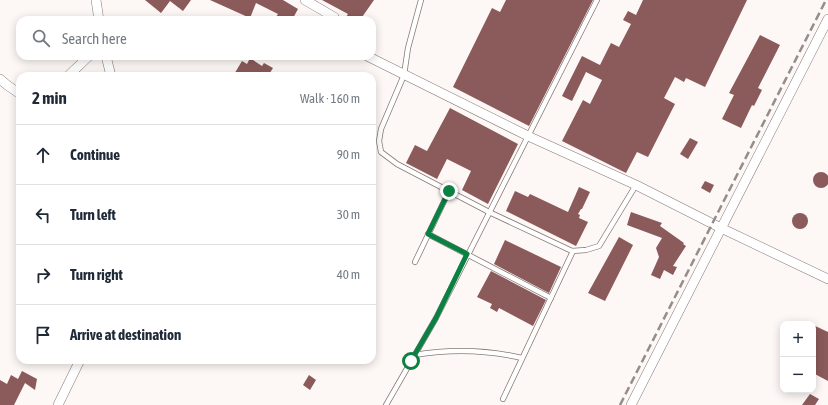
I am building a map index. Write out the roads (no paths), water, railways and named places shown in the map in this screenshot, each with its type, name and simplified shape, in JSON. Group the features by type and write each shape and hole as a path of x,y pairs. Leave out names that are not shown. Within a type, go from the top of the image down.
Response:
{"street":[{"path":"304,0 332,16"},
{"path":"97,4 99,16"},
{"path":"631,405 828,19"},
{"path":"72,72 85,60"},
{"path":"107,60 110,72"},
{"path":"374,60 528,136 636,185 721,228 828,279"},
{"path":"0,79 16,91"},
{"path":"58,405 78,364"}],"lane":[{"path":"421,0 408,48 404,75 381,129 379,141 381,152 397,164 489,212 573,251 586,250 599,246 636,185"},
{"path":"386,405 403,373 436,318 467,254 597,0"},
{"path":"415,262 449,191"},
{"path":"428,234 551,298"},
{"path":"503,399 573,251"},
{"path":"414,355 441,352 478,352 522,358"}],"railway":[{"path":"620,405 826,0"}]}
